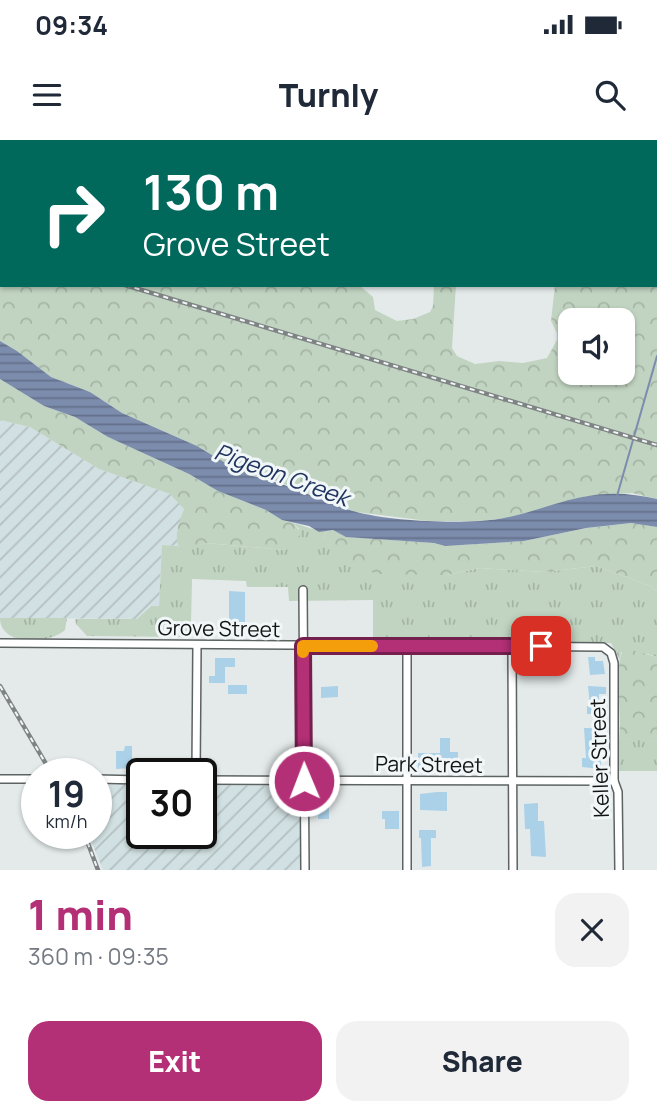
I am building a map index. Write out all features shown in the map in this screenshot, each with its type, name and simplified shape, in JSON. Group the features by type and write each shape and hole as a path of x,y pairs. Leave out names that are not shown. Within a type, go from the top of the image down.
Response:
{"street":[{"path":"303,590 304,870"},
{"name":"Grove Street","path":"0,643 605,648"},
{"path":"196,758 197,645"},
{"path":"407,646 407,870"},
{"path":"512,647 513,870"},
{"name":"Keller Street","path":"605,648 611,653 614,663 614,781 618,792 619,870"},
{"path":"0,779 21,779"},
{"name":"Park Street","path":"217,780 614,781"}],"shaded area":[{"path":"0,420 30,427 99,469 170,494 178,501 184,509 177,531 178,546 162,545 159,606 150,606 137,619 0,618"},
{"path":"112,785 126,785 126,849 217,849 217,785 300,786 301,870 103,870 94,849 112,849"}],"green space":[{"path":"0,287 361,287 373,297 375,310 397,321 413,319 430,312 434,287 456,287 452,348 457,356 475,364 499,361 523,363 547,358 557,340 557,333 551,321 555,287 657,287 657,499 632,493 587,496 518,517 480,521 428,521 356,512 268,478 247,475 197,446 122,413 90,392 51,377 0,341"},
{"path":"0,379 44,406 75,417 108,437 189,474 218,491 293,523 301,533 291,547 285,550 206,543 180,550 177,535 184,509 170,494 99,469 30,427 0,420"},
{"path":"293,523 327,531 324,538 447,575 480,568 544,572 596,566 651,586 657,592 657,657 621,652 620,660 611,643 373,641 373,600 289,601 288,587 247,587 246,581 192,579 191,625 186,637 87,636 76,624 75,619 137,619 151,606 159,606 162,545 178,546 181,550 206,543 285,550 299,529"},
{"path":"631,523 657,527 657,592 651,586 596,566 544,572 480,568 447,575 378,574 351,566 333,556 324,538 327,531 333,530 347,537 445,546 524,541 586,528"},
{"path":"0,618 67,618 65,630 58,635 27,640 8,634 2,627"},
{"path":"624,648 657,657 657,742 643,738 619,739 618,679"},
{"path":"643,737 657,742 657,771 619,771 619,739"}],"water":[{"path":"0,341 51,377 90,392 122,413 197,446 232,467 242,467 247,475 353,511 416,520 480,521 509,517 588,496 623,494 657,499 657,527 631,523 586,528 524,541 445,546 346,537 333,530 319,532 309,526 282,520 266,510 218,491 189,474 108,437 75,417 44,406 0,379"}],"building":[{"path":"229,591 245,592 245,622 229,622"},
{"path":"588,657 603,661 605,674 590,675"},
{"path":"215,658 235,658 235,667 225,667 225,683 209,683 209,676 215,676"},
{"path":"228,685 247,685 247,694 228,694"},
{"path":"338,686 338,697 321,698 321,687"},
{"path":"588,686 606,687 606,694 599,694 599,706 604,706 604,714 587,714 587,706 590,706"},
{"path":"584,728 601,728 601,769 582,767 582,758 586,758"},
{"path":"440,738 450,738 450,752 458,752 458,772 418,772 418,753 440,753"},
{"path":"125,746 132,746 132,758 126,758 126,768 116,769 116,751 124,751"},
{"path":"318,791 329,791 329,819 318,819"},
{"path":"447,792 447,811 420,810 420,794"},
{"path":"538,803 538,821 544,821 546,857 531,856 530,829 525,829 524,804"},
{"path":"382,811 399,811 399,829 385,829"},
{"path":"419,830 436,830 436,838 431,838 431,866 422,867"}],"waterway":[{"path":"617,496 657,356"}],"railway":[{"path":"132,287 657,445"},
{"path":"0,686 43,758"},
{"path":"90,849 98,870"}],"slow traffic":[{"path":"303,652 303,646 372,646"}],"route":[{"path":"304,781 303,646 541,646"}],"water label":[{"name":"Pigeon Creek","path":"282,474"}]}
